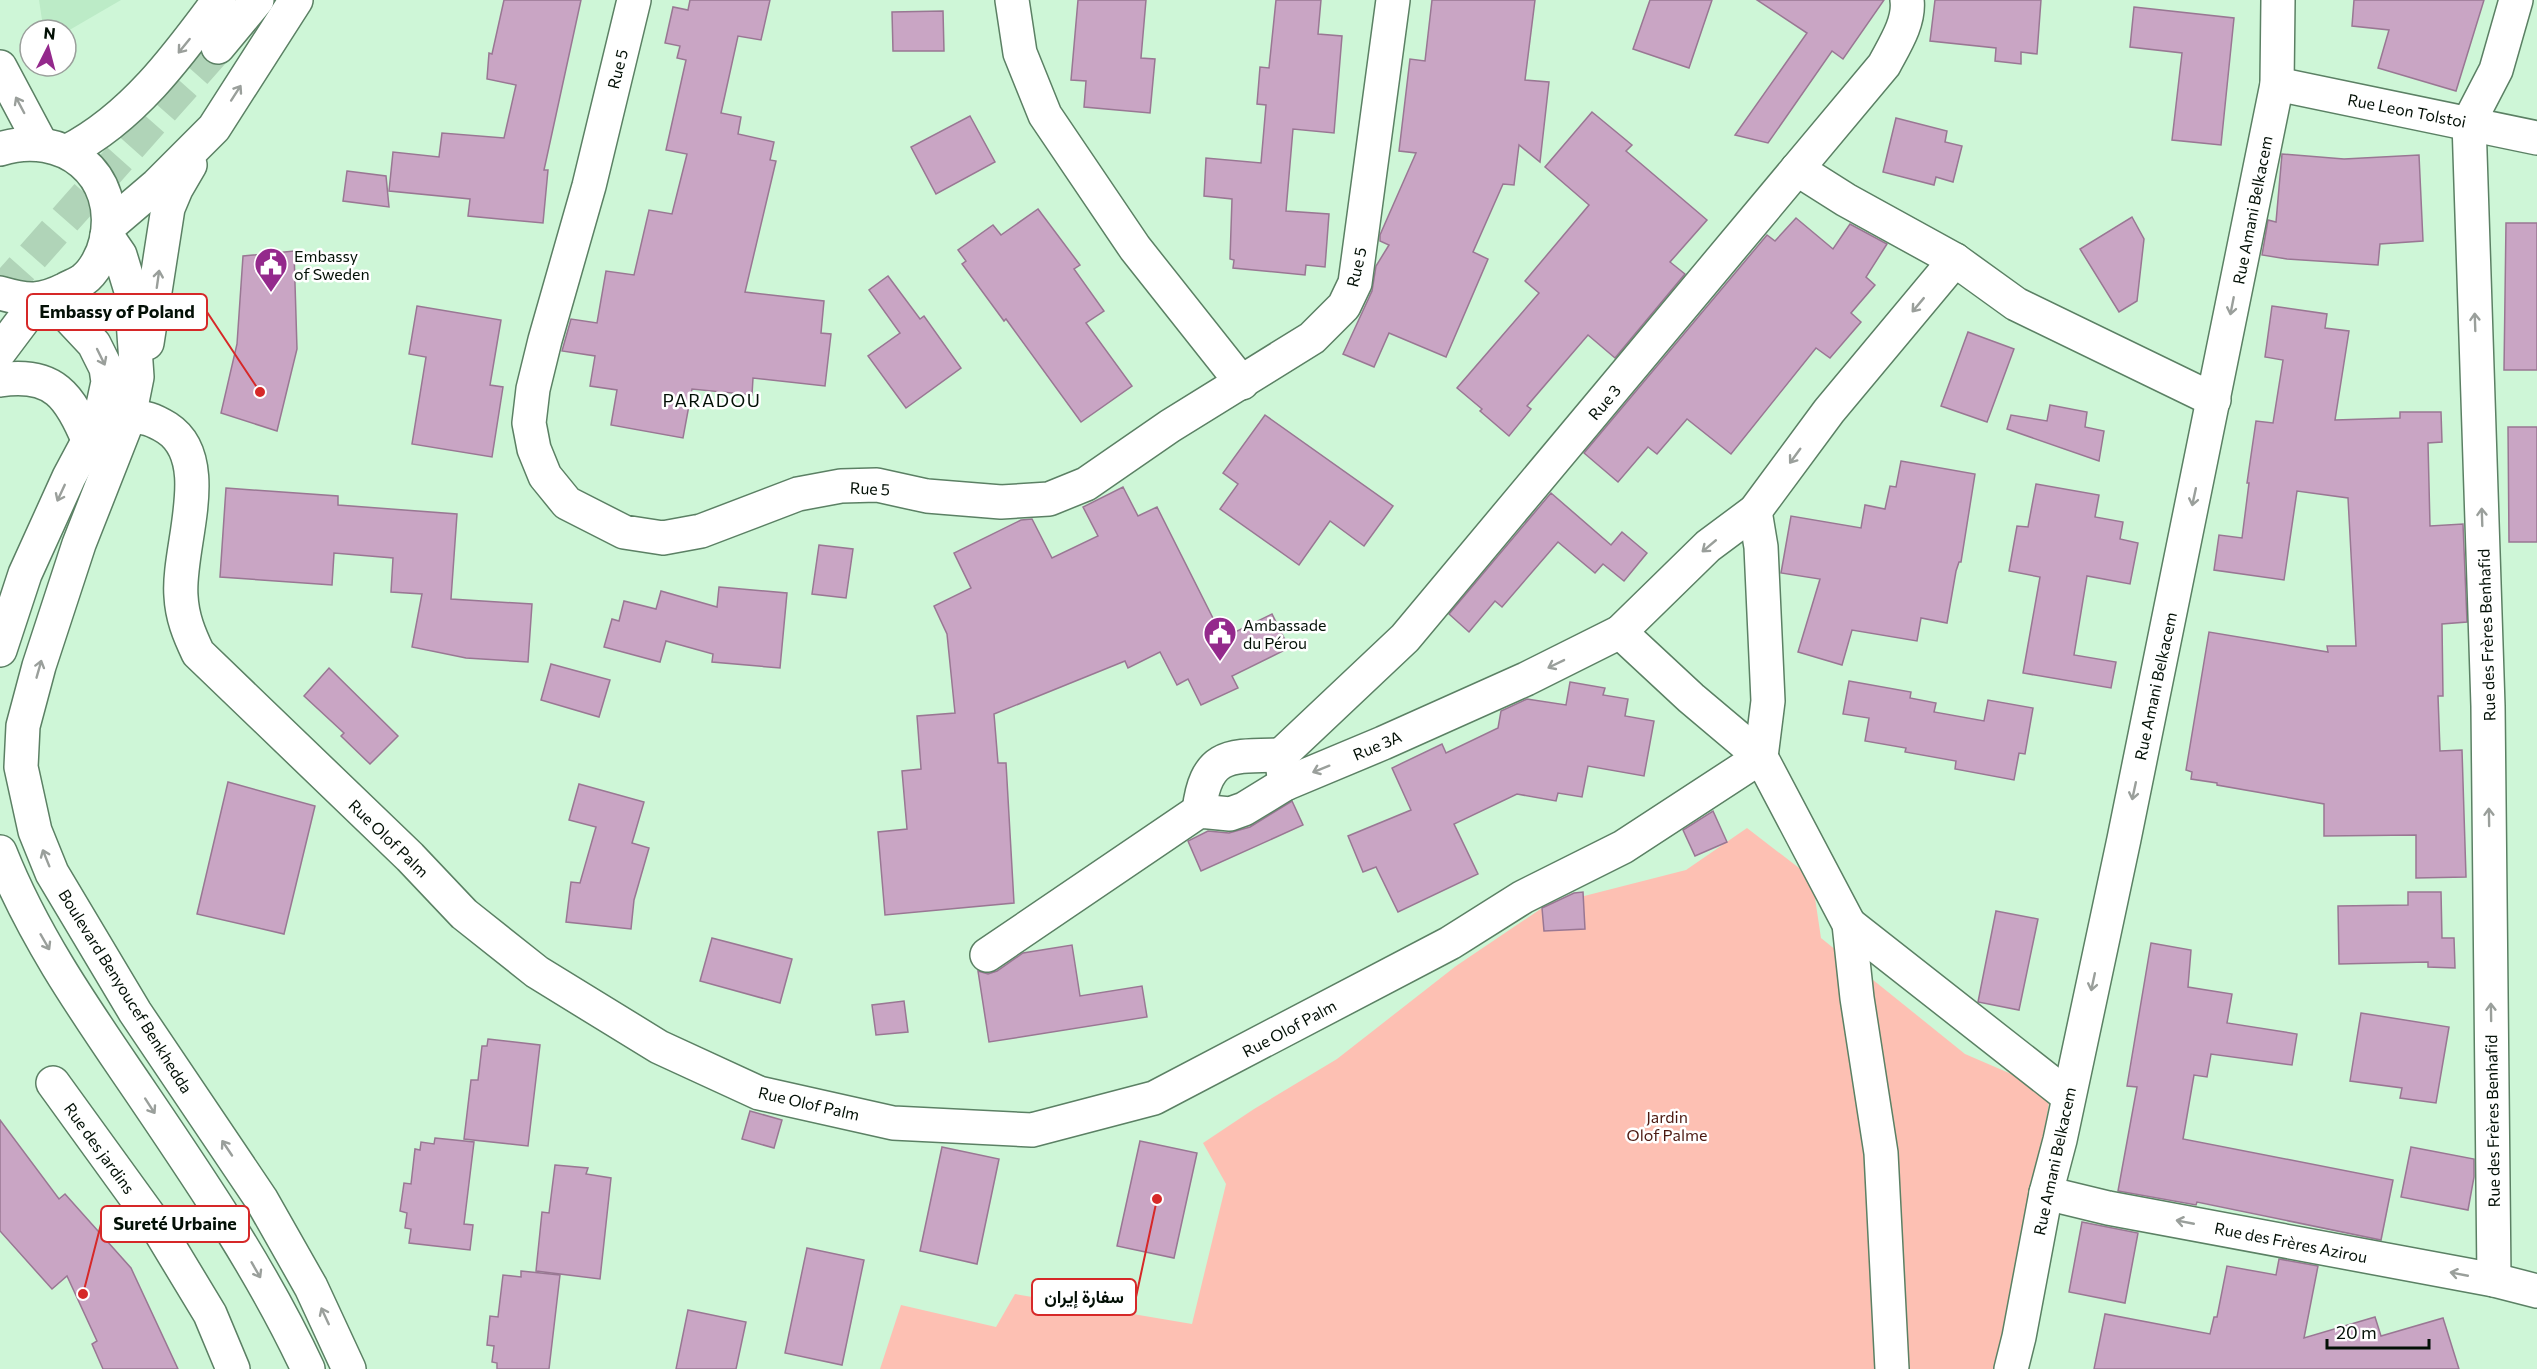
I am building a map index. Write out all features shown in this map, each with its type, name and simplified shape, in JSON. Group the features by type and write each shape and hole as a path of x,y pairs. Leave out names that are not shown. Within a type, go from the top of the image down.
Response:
{"street":[{"path":"54,148 91,139 135,101 156,81 219,0"},
{"path":"218,47 257,0"},
{"path":"137,377 154,307 168,208 176,189 296,0"},
{"name":"Rue 5","path":"634,0 589,186 545,340 533,389 529,423 534,449 545,476 567,503 624,532 663,538 701,531 798,494 841,486 877,485 927,496 1001,502 1049,499 1086,484 1170,426 1312,338 1344,306 1355,283 1393,0"},
{"path":"1012,0 1020,53 1045,115 1135,248 1242,383"},
{"name":"Rue 3","path":"1283,769 1405,638 1884,65 1900,35 1908,6 1907,0"},
{"name":"Rue Amani Belkacem","path":"2011,1369 2046,1192 2060,1140 2124,839 2277,84 2278,0"},
{"name":"Rue des Frères Benhafid","path":"2494,1280 2488,706 2469,122 2496,70 2516,0"},
{"path":"0,67 54,148"},
{"name":"Rue Leon Tolstoi","path":"2277,84 2469,122 2537,138"},
{"path":"108,231 158,185 213,128"},
{"path":"0,149 19,143 54,148 86,165 100,183 108,204 108,231 105,248 96,266 83,280 45,298 23,300 0,293"},
{"path":"1797,169 1846,200 1955,260 2016,304 2214,400"},
{"path":"108,231 120,255 131,291 137,377"},
{"name":"Rue 3A","path":"1198,812 1230,814 1244,809 1283,769 1516,684 1620,632 1708,546 1755,511 1829,411 1955,260"},
{"path":"0,351 45,298"},
{"path":"0,650 25,574 69,477 89,442 105,402 108,382 106,368 94,344 45,298"},
{"name":"Boulevard Benyoucef Benkhedda","path":"137,377 129,417 61,596 23,726 21,767 35,831 52,873 135,1012 261,1199 311,1287 349,1369"},
{"path":"0,380 23,378 42,380 56,388 74,410 89,442"},
{"name":"Rue Olof Palm","path":"129,417 145,416 172,432 185,446 191,471 191,509 180,594 185,625 198,652 410,857 464,914 537,972 659,1047 759,1093 893,1123 1032,1130 1154,1098 1450,943 1523,897 1623,847 1761,757"},
{"path":"1755,511 1761,547 1768,701 1761,757"},
{"path":"1620,632 1691,699 1761,757 1848,924 1881,1153 1892,1369"},
{"path":"987,955 1198,812 1201,789 1207,774 1217,766 1232,757 1283,769"},
{"path":"0,852 11,881 77,1000 139,1089 251,1263 286,1323 308,1369"},
{"path":"1848,924 2068,1096"},
{"name":"Rue des jardins","path":"53,1083 158,1228 210,1314 233,1369"},
{"name":"Rue des Frères Azirou","path":"2046,1192 2108,1208 2494,1280 2537,1292"}],"shaded area":[{"path":"39,0 121,0 78,25 78,18 42,18"}],"green space":[{"name":"Jardin Olof Palme","path":"1747,828 1812,878 1821,938 1965,1054 2051,1091 2004,1369 880,1369 901,1305 996,1327 1015,1294 1192,1324 1226,1184 1203,1143 1337,1059 1456,966 1545,906 1686,870"}],"building":[{"path":"504,0 581,0 544,170 548,170 543,223 468,216 470,199 389,191 393,152 439,157 442,133 504,138 516,85 487,79 489,53 492,54"},
{"path":"690,0 770,0 761,40 738,36 721,113 741,117 738,134 774,142 770,160 776,161 745,292 824,301 821,333 831,334 825,386 753,378 752,395 692,389 683,438 611,425 617,390 590,386 595,356 562,351 571,319 597,323 606,271 634,275 649,210 672,214 687,154 666,150 686,60 677,58 680,46 665,43 673,7 688,10"},
{"path":"1078,0 1146,0 1141,58 1155,59 1150,113 1084,107 1086,81 1071,80"},
{"path":"1276,0 1321,0 1318,34 1342,36 1334,133 1293,129 1286,211 1329,214 1325,267 1306,265 1305,275 1233,268 1234,260 1230,259 1232,199 1204,196 1206,158 1261,163 1266,105 1257,104 1260,67 1269,68"},
{"path":"1432,0 1535,0 1525,80 1549,82 1540,162 1519,145 1514,185 1503,184 1473,252 1488,259 1446,357 1389,333 1374,367 1343,354 1372,291 1376,266 1389,245 1380,241 1380,235 1416,153 1399,151 1410,59 1425,61"},
{"path":"1650,0 1712,0 1689,68 1633,49"},
{"path":"1757,0 1884,0 1843,59 1832,51 1768,143 1735,135 1807,33"},
{"path":"1935,0 2041,0 2037,54 2021,52 2021,64 1995,61 1996,48 1930,41"},
{"path":"2354,0 2484,0 2456,91 2378,68 2389,30 2352,26"},
{"path":"2134,7 2234,18 2221,145 2172,140 2182,53 2130,47"},
{"path":"943,11 944,51 893,51 892,12"},
{"path":"1592,112 1632,145 1626,151 1707,220 1670,262 1685,274 1615,358 1588,335 1527,406 1531,409 1509,436 1457,388 1539,293 1525,281 1589,205 1545,167"},
{"path":"970,116 995,162 936,194 911,147"},
{"path":"1896,118 1947,131 1945,142 1962,146 1953,182 1936,177 1934,185 1883,172"},
{"path":"2282,154 2344,159 2419,155 2423,241 2380,244 2378,265 2287,259 2262,255 2268,220 2276,222"},
{"path":"347,171 386,176 389,207 343,201"},
{"path":"1038,209 1080,265 1074,269 1104,311 1086,323 1132,386 1081,422 1006,319 1004,321 962,264 966,261 958,250 993,225 1001,235"},
{"path":"2132,217 2144,239 2137,301 2119,312 2080,249"},
{"path":"1796,218 1833,249 1850,224 1887,244 1866,277 1875,285 1851,313 1861,322 1830,358 1816,348 1731,454 1687,419 1657,454 1648,447 1618,482 1584,453 1767,235 1775,241"},
{"path":"2506,223 2537,223 2537,370 2504,370"},
{"path":"294,251 297,349 277,431 221,413 237,344 243,256"},
{"path":"888,276 920,319 924,316 961,368 906,408 868,356 900,333 869,290"},
{"path":"417,306 501,320 490,385 503,387 492,457 412,444 426,357 409,354"},
{"path":"2272,306 2327,314 2325,328 2349,331 2335,420 2400,418 2400,412 2441,412 2442,442 2428,443 2430,526 2463,524 2467,622 2442,624 2443,696 2438,696 2440,751 2462,750 2466,877 2416,878 2416,835 2324,836 2324,804 2191,779 2192,772 2186,770 2209,632 2328,652 2327,646 2356,646 2348,498 2297,491 2284,580 2214,570 2219,535 2242,538 2256,421 2273,423 2283,360 2265,357"},
{"path":"1968,332 2014,349 1987,422 1941,406"},
{"path":"2050,405 2087,412 2085,427 2104,431 2099,461 2007,429 2011,415 2047,421"},
{"path":"1265,415 1393,506 1364,546 1330,521 1299,565 1220,509 1238,484 1223,473"},
{"path":"2508,427 2537,427 2537,542 2509,542"},
{"path":"1901,461 1975,474 1961,562 1956,571 1947,623 1921,618 1917,641 1852,630 1842,665 1798,652 1820,579 1781,573 1791,516 1861,528 1865,505 1885,509 1890,486 1896,487"},
{"path":"2036,484 2099,495 2095,517 2123,522 2120,539 2138,543 2130,584 2087,576 2074,655 2116,662 2111,688 2023,673 2040,577 2009,571 2017,526 2028,527"},
{"path":"1123,487 1138,516 1157,507 1223,638 1272,614 1289,648 1232,676 1238,688 1201,705 1188,679 1177,685 1160,652 1128,668 1125,661 994,714 998,763 1006,763 1014,903 885,915 878,832 907,829 902,771 921,769 917,716 955,713 947,634 934,606 971,588 954,553 1021,520 1032,519 1052,558 1098,536 1083,507"},
{"path":"226,488 338,496 338,505 457,514 451,599 532,604 528,662 466,658 412,647 422,594 391,592 393,558 334,553 332,585 220,577"},
{"path":"1551,493 1611,545 1622,532 1647,553 1624,581 1603,564 1595,573 1558,542 1502,607 1495,601 1469,632 1449,614"},
{"path":"819,545 853,549 846,598 812,594"},
{"path":"719,587 787,593 780,668 712,662 713,654 666,641 660,662 604,647 612,619 619,621 624,601 656,609 661,591 717,607"},
{"path":"551,664 610,680 599,717 541,700"},
{"path":"329,668 398,736 370,764 341,736 344,733 304,696"},
{"path":"1849,681 1911,692 1910,698 1936,703 1934,712 1984,721 1988,700 2033,708 2025,754 2019,753 2014,780 1955,769 1956,761 1905,752 1906,748 1865,741 1869,718 1843,714"},
{"path":"1570,682 1605,688 1603,695 1628,699 1625,716 1654,721 1644,776 1588,766 1582,797 1558,793 1556,801 1517,794 1454,824 1478,874 1398,912 1376,867 1363,872 1348,836 1411,810 1392,768 1442,744 1446,753 1498,728 1501,711 1527,699 1566,705"},
{"path":"228,782 315,806 284,934 197,914"},
{"path":"579,784 644,802 632,843 649,848 634,900 631,929 566,922 571,882 580,883 596,827 569,820"},
{"path":"1292,801 1303,825 1201,871 1188,841 1208,831 1229,833 1250,827"},
{"path":"1713,811 1727,842 1695,856 1683,830"},
{"path":"1583,892 1585,929 1544,931 1542,908 1574,893"},
{"path":"2408,892 2441,892 2442,938 2454,938 2455,968 2428,967 2428,962 2339,964 2338,906 2408,905"},
{"path":"1996,911 2038,919 2019,1010 1978,1002"},
{"path":"712,938 792,959 780,1003 700,981"},
{"path":"2151,943 2191,950 2188,987 2232,994 2227,1023 2297,1034 2292,1065 2211,1054 2207,1077 2194,1075 2183,1139 2393,1180 2381,1240 2197,1202 2196,1205 2118,1191 2137,1087 2127,1086"},
{"path":"1072,945 1080,996 1142,986 1147,1017 989,1042 978,971 988,974 997,971 1023,953"},
{"path":"904,1001 908,1032 876,1035 872,1005"},
{"path":"2361,1013 2449,1027 2436,1103 2400,1098 2402,1088 2350,1081"},
{"path":"488,1039 540,1045 528,1146 464,1139 471,1080 478,1080 482,1046 487,1046"},
{"path":"750,1111 782,1120 774,1148 742,1139"},
{"path":"0,1120 59,1199 65,1194 131,1268 178,1369 103,1369 92,1344 97,1341 67,1276 52,1289 0,1231"},
{"path":"435,1138 474,1142 464,1224 473,1225 470,1250 409,1243 411,1229 405,1228 407,1213 400,1211 404,1183 411,1184 415,1149 420,1150 421,1142 434,1144"},
{"path":"1140,1141 1197,1153 1174,1258 1117,1246"},
{"path":"942,1147 999,1159 977,1264 920,1251"},
{"path":"2411,1147 2474,1159 2474,1177 2468,1210 2401,1197"},
{"path":"555,1165 588,1168 586,1174 611,1178 600,1279 536,1271 542,1212 549,1213"},
{"path":"2082,1222 2138,1233 2125,1303 2069,1292"},
{"path":"807,1248 864,1260 842,1365 785,1353"},
{"path":"2279,1259 2318,1266 2304,1338 2375,1317 2381,1336 2443,1318 2459,1369 2094,1369 2105,1314 2210,1334 2214,1317 2217,1317 2227,1266 2276,1275"},
{"path":"521,1271 560,1275 549,1369 497,1369 497,1363 492,1362 494,1346 487,1345 490,1316 498,1317 503,1275 521,1277"},
{"path":"688,1310 746,1322 736,1369 676,1369"}],"tunnel":[{"path":"0,293 218,47"}],"place":[{"name":"Embassy of Sweden","path":"271,293"},
{"name":"Embassy of Poland","path":"260,392"},
{"name":"Ambassade du Pérou","path":"1220,662"},
{"name":"سفارة إيران","path":"1157,1199"},
{"name":"Sureté Urbaine","path":"83,1294"}],"district":[{"name":"PARADOU","path":"712,400"}]}
